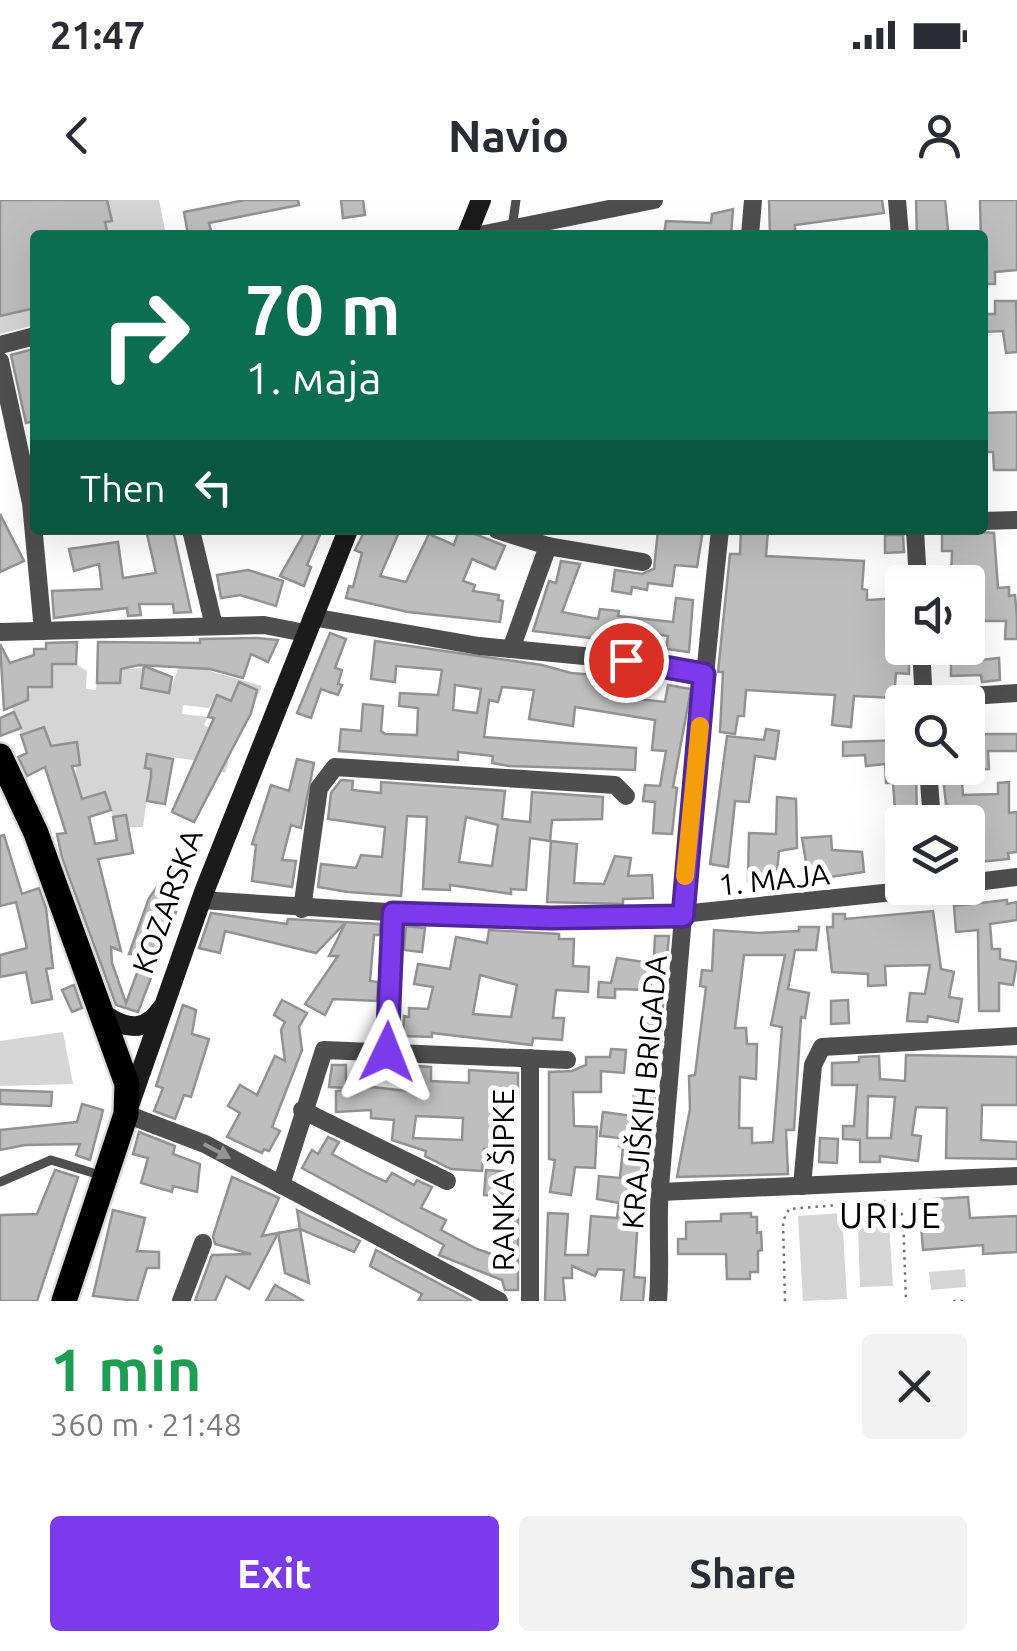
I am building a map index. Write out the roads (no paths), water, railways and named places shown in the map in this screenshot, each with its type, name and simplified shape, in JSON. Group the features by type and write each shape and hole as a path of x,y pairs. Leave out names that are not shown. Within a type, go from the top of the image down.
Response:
{"main road":[{"path":"0,756 36,833 106,1016 125,1072 126,1114"},
{"name":"KOZARSKA","path":"64,1301 126,1114"}],"street":[{"path":"469,230 481,200"},
{"path":"503,230 654,200"},
{"path":"750,230 753,200"},
{"path":"897,200 900,230"},
{"path":"0,345 30,337"},
{"path":"0,361 30,494"},
{"path":"988,522 1017,520"},
{"path":"35,535 43,631"},
{"path":"192,535 214,626"},
{"name":"KOZARSKA","path":"126,1114 201,900 346,535"},
{"path":"513,535 548,546 643,562"},
{"name":"KRAJIŠKIH BRIGADA","path":"658,1301 660,1192 719,535"},
{"path":"915,535 917,565"},
{"path":"511,649 548,546"},
{"path":"0,632 308,625 704,674"},
{"path":"985,696 1017,693"},
{"path":"302,909 319,788 334,767 615,786 626,796"},
{"path":"985,881 1017,877"},
{"name":"1. МАЈА","path":"201,900 302,909 551,918 683,916 885,893"},
{"path":"387,1052 393,913"},
{"path":"106,1016 122,1026 141,1026 162,1007"},
{"path":"802,1186 813,1065 822,1047 1017,1036"},
{"path":"281,1184 324,1050 566,1060"},
{"name":"RANKA ŠIPKE","path":"530,1058 530,1301"},
{"path":"302,1110 447,1181"},
{"path":"126,1114 205,1144 499,1301"},
{"path":"660,1192 1017,1176"},
{"path":"181,1301 203,1243"}],"lane":[{"path":"512,228 516,200"},
{"path":"0,1182 51,1160 106,1177"}],"district":[{"name":"URIJE","path":"891,1215"}]}
